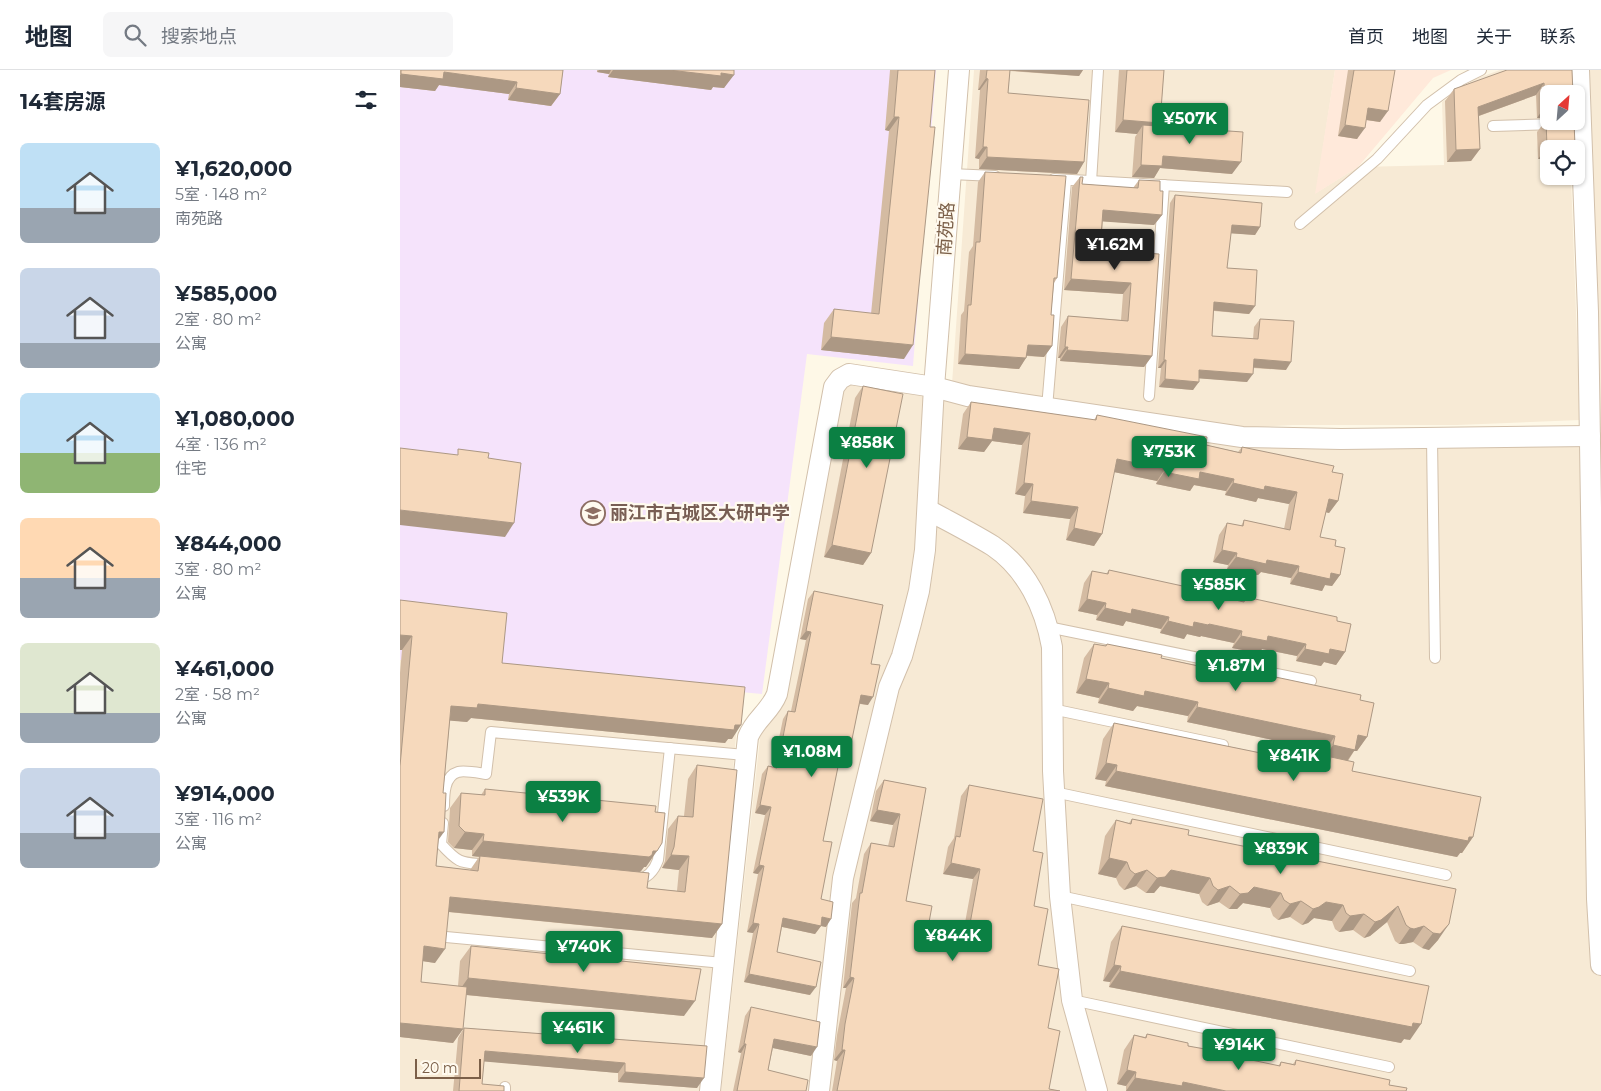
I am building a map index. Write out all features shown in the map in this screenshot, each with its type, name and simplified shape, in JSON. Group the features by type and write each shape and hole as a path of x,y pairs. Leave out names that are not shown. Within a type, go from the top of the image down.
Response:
{"street":[{"name":"南苑路","path":"819,1091 843,878 889,687 902,656 915,607 925,550 934,387 959,70"},
{"path":"1577,85 1579,70"},
{"path":"1572,130 1587,302 1593,429 1597,889 1601,965"},
{"path":"710,1091 748,737 755,723 771,708 777,694 834,387 840,379 849,374 934,387 968,396 1242,438 1432,438 1593,429"},
{"path":"928,510 994,546 1009,559 1034,591 1048,628 1052,647 1054,792 1060,896 1072,1000 1097,1091"}],"lane":[{"path":"1092,182 1098,70"},
{"path":"1300,224 1378,158 1427,105 1461,80 1481,70"},
{"path":"1493,126 1540,125"},
{"path":"951,174 1008,177"},
{"path":"1047,179 1288,192"},
{"path":"1047,408 1066,180"},
{"path":"1150,396 1164,185"},
{"path":"1432,438 1435,658"},
{"path":"1048,628 1312,681"},
{"path":"1052,709 1235,748"},
{"path":"497,866 460,862 441,844 447,782 458,772 486,774 491,732 745,755"},
{"path":"629,879 639,880 650,875 658,860 670,748"},
{"path":"1054,792 1446,875"},
{"path":"1060,896 1410,971"},
{"path":"446,937 723,963"},
{"path":"1072,1000 1389,1067"}],"shaded area":[{"name":"丽江市古城区大研中学","path":"400,70 936,70 913,366 807,354 762,694 400,660"},
{"path":"974,70 1335,70 1316,193 1358,167 1444,165 1442,102 1475,79 1500,70 1569,70 1556,85 1540,85 1540,130 1549,130 1549,140 1540,140 1540,185 1571,185 1580,420 1457,425 1293,425 1235,428 952,384"},
{"path":"1335,70 1451,70 1433,78 1358,167 1315,194"},
{"path":"1584,70 1601,70 1601,1091 721,1091 761,729 844,383 1231,442 1597,443"},
{"path":"400,660 740,692 704,1091 400,1091"}],"building":[{"path":"401,70 563,70 560,94 516,88 517,82 444,72 443,79 401,74"},
{"path":"669,70 734,70 734,75 721,73 721,76"},
{"path":"898,70 935,70 930,127 935,127 913,345 831,337 834,309 879,314 899,117 894,117"},
{"path":"987,70 1010,70 1008,93 1089,100 1084,162 987,157 987,147 983,147"},
{"path":"1127,70 1164,70 1160,123 1123,120"},
{"path":"1354,70 1395,70 1388,111 1368,108 1365,128 1345,125"},
{"path":"1507,70 1572,70 1573,85 1544,85 1544,83 1478,107 1480,149 1456,150 1454,89"},
{"path":"1143,125 1243,132 1241,162 1163,156 1162,166 1141,165"},
{"path":"1546,130 1574,130 1575,140 1547,140"},
{"path":"985,172 1066,176 1057,278 1054,278 1051,315 1054,315 1052,346 1028,345 1026,358 965,354 968,305 971,305 976,242 980,242"},
{"path":"1080,177 1083,177 1082,184 1138,188 1139,180 1160,181 1160,191 1163,191 1162,215 1103,210 1100,250 1159,254 1152,356 1067,350 1068,347 1065,347 1068,316 1128,321 1131,283 1071,279"},
{"path":"1175,195 1262,203 1260,227 1232,225 1227,268 1257,270 1255,306 1214,302 1212,336 1258,339 1260,319 1294,321 1291,362 1254,359 1253,374 1199,370 1199,382 1165,379 1166,360 1164,360"},
{"path":"863,386 903,394 871,553 832,545"},
{"path":"971,402 1096,420 1097,415 1207,437 1206,445 1241,453 1242,447 1334,466 1332,472 1343,474 1338,501 1329,499 1320,537 1336,540 1335,546 1345,548 1340,575 1331,573 1330,579 1298,572 1299,566 1267,560 1266,564 1236,557 1237,553 1222,550 1227,523 1243,526 1244,520 1290,530 1297,492 1265,486 1264,490 1233,483 1234,479 1200,472 1199,479 1164,472 1165,469 1117,459 1102,534 1074,528 1078,507 1031,501 1033,484 1024,483 1030,433 994,428 992,440 967,437"},
{"path":"400,448 458,455 458,449 489,453 488,458 521,463 514,523 400,510"},
{"path":"1109,570 1201,590 1201,592 1244,602 1246,597 1337,617 1337,621 1351,624 1345,652 1330,649 1329,654 1305,649 1306,644 1268,636 1267,641 1241,636 1242,631 1209,624 1194,622 1193,627 1168,621 1169,617 1132,609 1131,614 1105,608 1106,603 1087,599 1092,571 1108,574"},
{"path":"814,591 883,605 871,664 880,665 873,697 861,695 849,754 841,752 823,841 832,842 821,899 833,902 831,919 822,917 821,926 783,918 777,952 821,962 816,987 749,974 759,924 753,923 764,866 759,865 771,807 760,805 768,766 777,768 788,711 795,712 811,632 806,631"},
{"path":"400,600 507,613 502,663 745,687 741,725 735,725 734,730 478,704 477,708 451,706 443,793 446,793 444,832 439,832 436,866 478,871 480,856 649,873 647,888 685,892 689,856 671,855 674,847 678,816 693,817 697,765 737,770 722,924 450,897 445,949 424,946 421,982 467,987 463,1029 400,1023 400,766 412,636 400,635"},
{"path":"1094,644 1106,646 1107,644 1162,655 1161,658 1203,667 1204,662 1361,695 1360,700 1374,703 1367,737 1358,735 1355,750 1333,745 1335,736 1197,707 1198,702 1145,691 1144,696 1108,688 1109,683 1086,679"},
{"path":"1114,723 1329,767 1331,757 1354,762 1352,771 1481,797 1473,837 1469,837 1468,841 1116,771 1117,765 1106,763"},
{"path":"884,780 926,788 906,901 932,906 925,944 965,951 980,869 951,863 956,836 960,837 969,785 1043,799 1033,851 1043,853 1034,906 1048,909 1038,965 1059,969 1048,1028 1060,1031 1049,1089 1060,1091 837,1091 845,1050 842,1050 845,1024 854,978 850,977 860,893 862,893 871,843 894,847 900,814 877,810"},
{"path":"485,789 656,806 655,812 665,813 662,843 657,851 653,851 649,857 483,841 484,834 465,832 459,826 461,793 485,795"},
{"path":"1132,819 1189,830 1188,835 1456,889 1449,924 1440,934 1433,933 1424,926 1414,929 1406,925 1398,906 1381,920 1375,922 1364,914 1350,916 1346,913 1343,905 1326,902 1313,909 1301,901 1290,904 1284,900 1281,893 1254,887 1248,893 1240,894 1230,886 1218,890 1213,886 1210,878 1171,870 1165,877 1157,878 1147,870 1135,874 1130,870 1127,862 1109,858 1116,820 1131,824"},
{"path":"1122,926 1429,986 1421,1024 1413,1023 1412,1027 1120,971 1121,966 1114,965"},
{"path":"471,946 701,969 695,1001 468,978"},
{"path":"751,1007 820,1022 817,1047 774,1039 768,1070 808,1080 806,1091 737,1091"},
{"path":"464,1028 707,1046 704,1078 625,1072 625,1063 485,1051 482,1084 504,1086 504,1091 459,1091"},
{"path":"1147,1034 1188,1043 1188,1046 1204,1050 1280,1066 1281,1062 1295,1065 1296,1060 1390,1080 1389,1085 1407,1088 1406,1091 1226,1091 1183,1082 1182,1086 1135,1078 1136,1072 1127,1070 1134,1035 1146,1038"}],"place":[{"name":"丽江市古城区大研中学","path":"593,513"}]}
